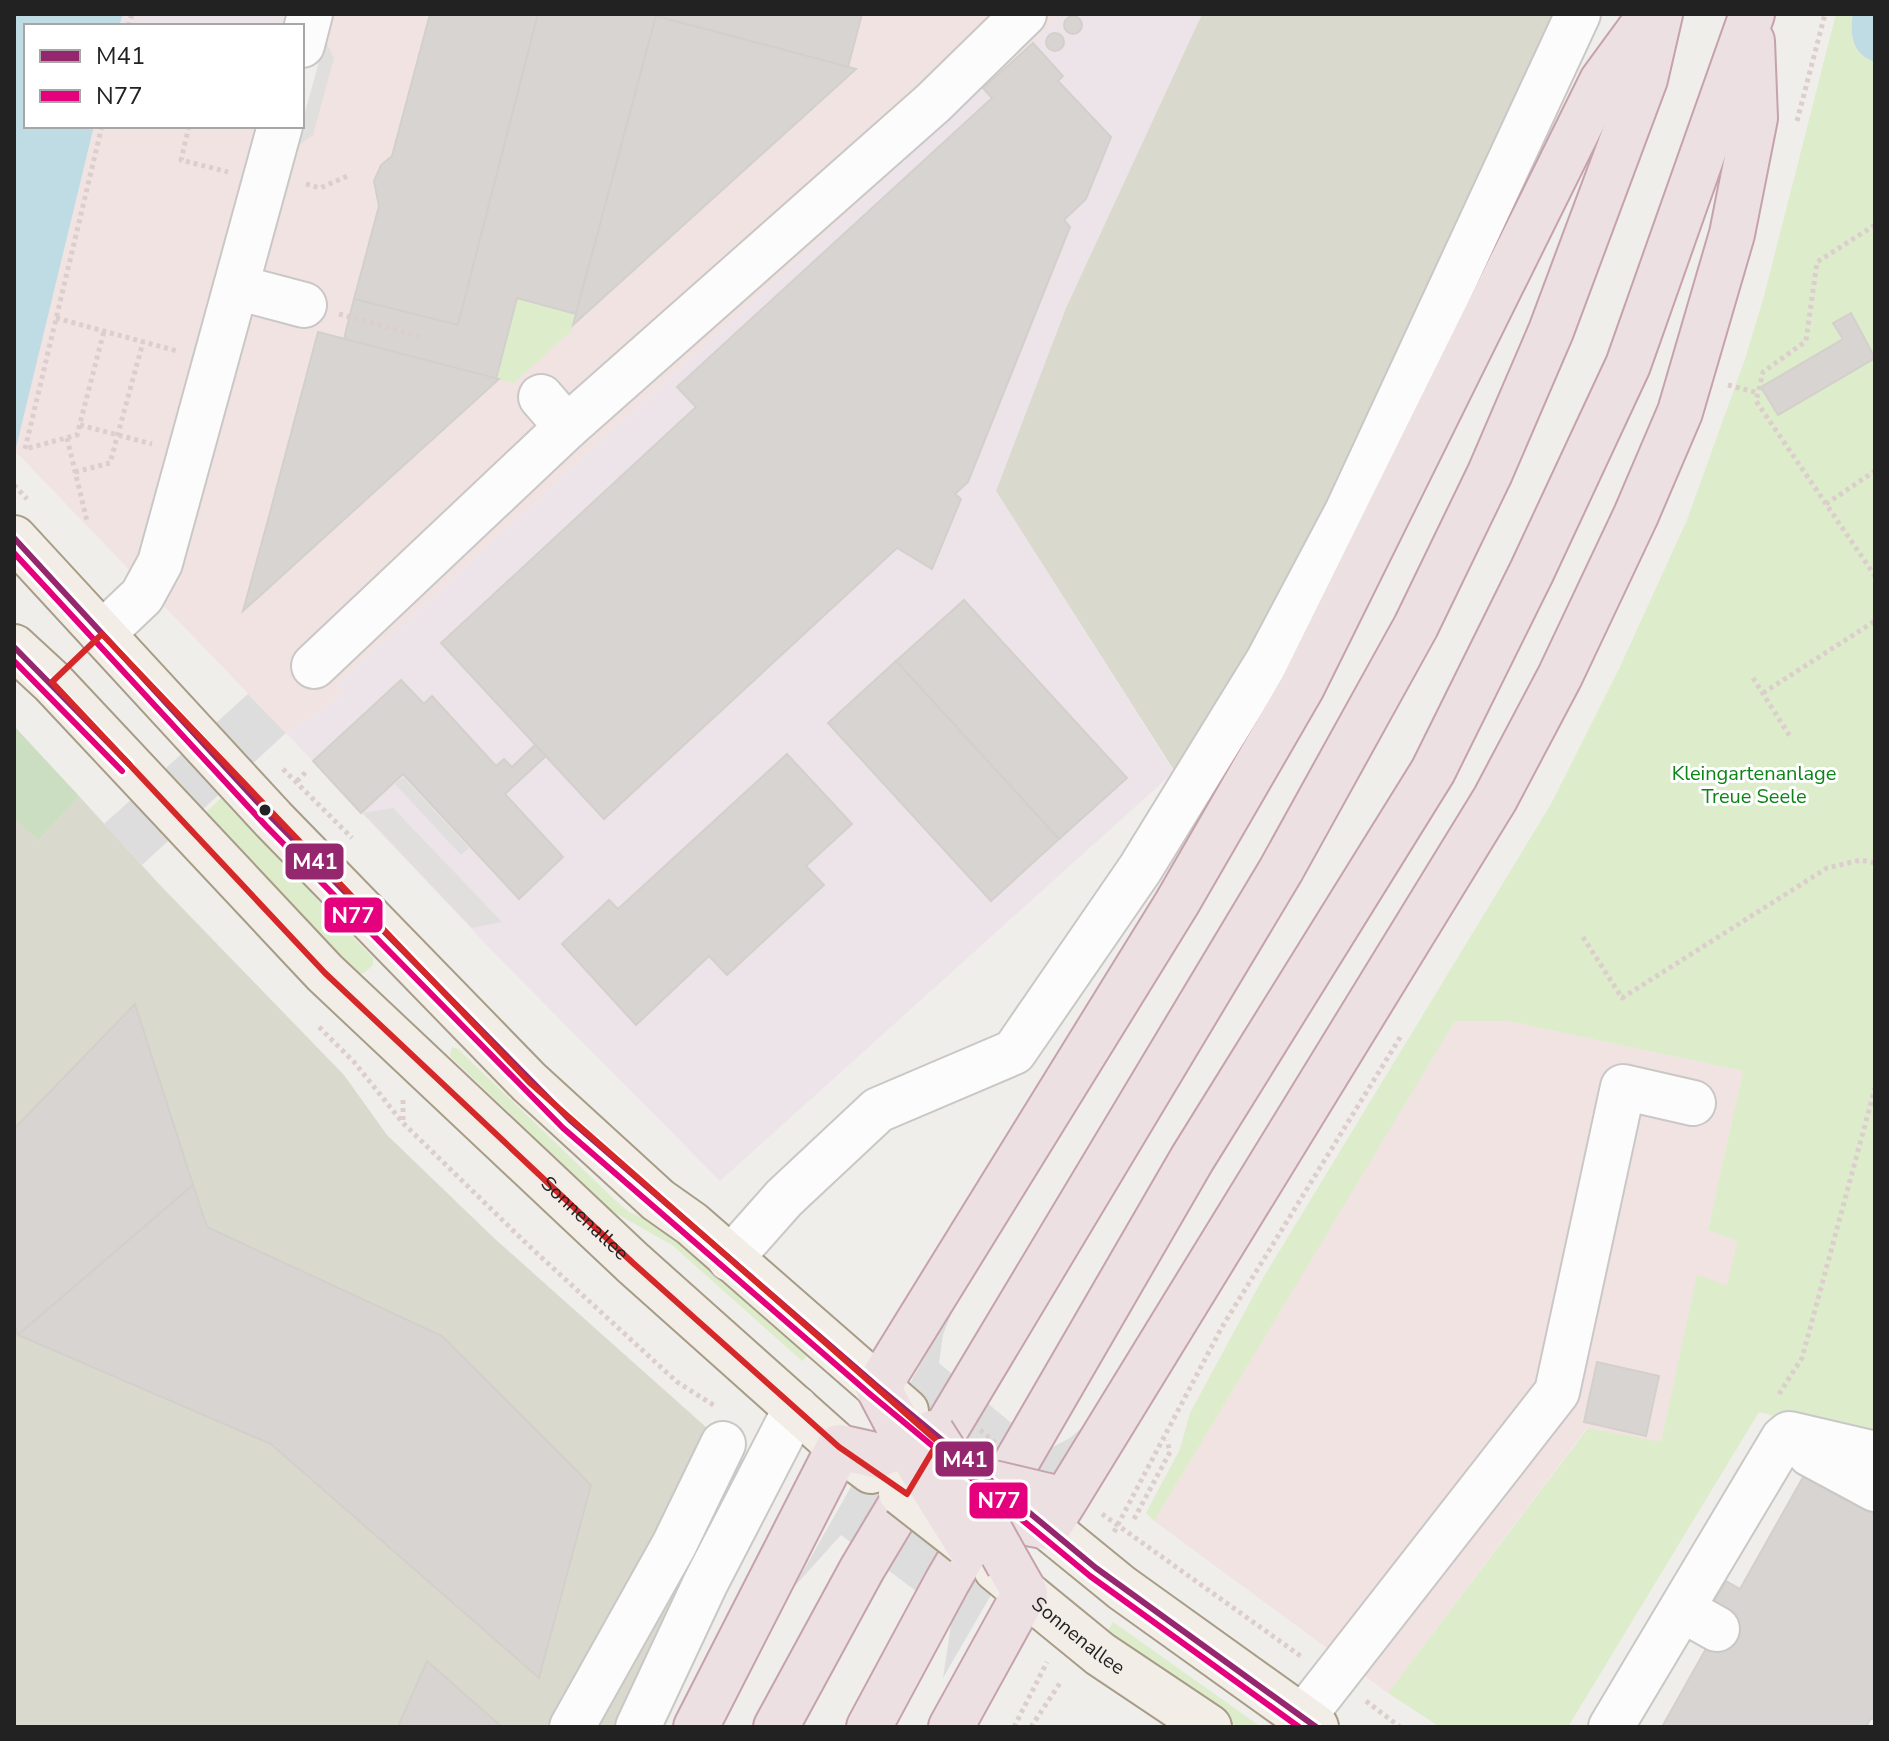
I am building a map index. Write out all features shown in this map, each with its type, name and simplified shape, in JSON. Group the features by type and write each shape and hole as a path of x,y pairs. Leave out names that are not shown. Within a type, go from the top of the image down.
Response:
{"highway":[{"path":"951,1727 1009,1587 892,1392 1244,791 1344,607 1602,81 1651,14"},
{"path":"776,1727 862,1569 1281,870 1416,626 1490,473 1551,331 1645,79 1660,14"},
{"path":"696,1727 849,1464 1054,1512 1495,799 1560,676 1636,515 1680,412 1732,234 1755,118 1751,16"},
{"path":"869,1727 947,1582 1192,1159 1433,771 1532,571 1628,365 1751,16"}],"main road":[{"path":"14,538 236,778 529,1082 658,1200 692,1224 892,1392"},
{"path":"52,682 102,634"},
{"name":"Sonnenallee","path":"14,647 52,682 325,973 633,1263 796,1408 849,1464"},
{"path":"1054,1512 1122,1588 1310,1722"},
{"name":"Sonnenallee","path":"1009,1587 1100,1654 1209,1727"}],"street":[{"path":"304,37 310,14"},
{"path":"314,666 554,412 933,103 1024,14"},
{"path":"730,1259 784,1198 878,1110 1014,1052 1140,869 1268,661 1347,512 1578,14"},
{"path":"102,634 142,596 160,563 279,128"},
{"path":"236,287 315,308"},
{"path":"1310,1722 1331,1677 1557,1392 1623,1087 1693,1103"},
{"path":"638,1727 705,1584 796,1408"},
{"path":"1779,1421 1789,1434 1875,1454"},
{"path":"1779,1421 1875,1489"},
{"path":"1611,1727 1700,1619 1779,1421"},
{"path":"572,1727 674,1545 726,1429"}],"path":[{"path":"102,128 25,449 77,435 104,331"},
{"path":"189,128 181,160 223,170"},
{"path":"295,182 320,188 350,175"},
{"path":"1875,225 1817,262 1806,341 1763,372 1756,401 1875,576"},
{"path":"315,308 422,337"},
{"path":"56,318 174,350"},
{"path":"75,472 110,463 143,342"},
{"path":"1727,385 1758,393"},
{"path":"80,425 150,443"},
{"path":"67,438 87,521"},
{"path":"1826,504 1875,471"},
{"path":"14,485 22,494"},
{"path":"1763,693 1875,621"},
{"path":"1753,678 1791,738"},
{"path":"1583,937 1622,998 1827,868 1861,860 1875,863"},
{"path":"1779,1421 1802,1358 1875,1088"},
{"path":"403,1123 726,1429"},
{"path":"1111,1540 1166,1439 1170,1452 1134,1519"},
{"path":"1054,1512 1118,1524 1400,1727"},
{"path":"1014,1727 1051,1654"},
{"path":"1031,1727 1060,1683"}],"highlighted area":[{"path":"102,634 529,1082 938,1442 907,1494 839,1447 633,1263 325,973 52,682"}],"shaded area":[{"path":"123,14 285,14 282,24 120,24"},
{"path":"332,14 1063,14 337,685 344,694 286,733 15,451 94,128 304,128 304,119 316,122 325,40"},
{"path":"1063,14 1202,14 1066,308 996,491 1174,772 720,1181 496,955 286,733 344,694 337,685"},
{"path":"1202,14 1565,14 1384,398 1252,652 1175,772 996,491 1066,308"},
{"path":"325,40 334,58 313,135 295,148 301,128 304,128 304,116"},
{"path":"403,777 469,848 461,855 395,784"},
{"path":"79,796 159,884 344,1075 387,1135 495,1239 744,1461 624,1727 14,1727 14,818 38,841"},
{"path":"393,808 502,922 472,928 363,813"},
{"path":"1455,1021 1508,1021 1743,1071 1708,1230 1737,1241 1727,1287 1697,1275 1661,1443 1587,1428 1388,1693 1154,1521"}],"green space":[{"name":"Kleingartenanlage Treue Seele","path":"1836,14 1853,14 1852,29 1858,49 1875,62 1875,1443 1759,1412 1568,1727 1440,1727 1388,1693 1588,1428 1661,1442 1697,1274 1727,1286 1737,1241 1708,1230 1743,1071 1508,1021 1455,1021 1154,1521 1146,1513 1180,1449 1190,1413 1263,1278 1551,804 1619,669 1687,520 1745,359"},
{"path":"517,298 576,314 572,330 514,383 496,379"},
{"path":"14,726 79,796 38,841 14,818"},
{"path":"221,798 373,958 373,965 364,973 358,974 206,812"},
{"path":"452,1047 458,1049 629,1212 666,1228 811,1352 802,1361 672,1245 610,1210 450,1056"},
{"path":"1113,1622 1261,1727 1238,1727 1105,1635"}],"water":[{"path":"14,14 123,14 120,24 24,24 24,128 94,128 14,456"},
{"path":"1853,14 1875,14 1875,62 1862,54 1854,43"}],"pier":[{"path":"248,694 286,733 142,865 104,824"},
{"path":"956,1302 943,1335 939,1363 1045,1451 1070,1438 1094,1417 943,1678 952,1618 841,1535 794,1587"}],"building":[{"path":"430,14 538,14 458,325 354,299 379,206 374,181 381,165 392,156"},
{"path":"538,14 862,14 848,67 656,16 576,314 517,298 496,379 344,339 354,299 458,325"},
{"path":"656,16 856,69 573,325 576,314"},
{"path":"1069,16 1077,16 1082,25 1080,32 1069,34 1064,29 1064,21"},
{"path":"1055,33 1064,42 1055,51 1046,42"},
{"path":"1033,43 1063,76 1058,81 1111,137 1086,199 1064,220 1070,227 968,482 955,494 961,499 932,569 897,548 604,819 441,643 696,407 677,387 992,98 983,88"},
{"path":"1851,313 1875,358 1778,415 1761,387 1843,339 1833,323"},
{"path":"318,332 499,379 243,611 268,520"},
{"path":"964,600 1127,778 1059,839 896,661"},
{"path":"896,661 1059,839 991,901 828,723"},
{"path":"401,680 424,704 432,696 496,766 504,759 512,767 535,745 546,756 505,794 563,857 519,899 403,774 361,813 313,761"},
{"path":"787,754 852,824 806,866 824,885 727,975 709,956 636,1025 562,944 609,900 618,909"},
{"path":"135,1004 193,1185 18,1335 14,1322 14,1129"},
{"path":"193,1185 207,1227 442,1336 591,1485 539,1678 271,1444 18,1335"},
{"path":"1597,1362 1659,1376 1646,1436 1584,1422"},
{"path":"1806,1472 1875,1511 1875,1720 1871,1718 1866,1727 1662,1727 1726,1613 1712,1605 1726,1581 1740,1589"},
{"path":"427,1661 502,1727 398,1727"}],"transit line":[{"name":"M41","path":"14,538 273,819 570,1120 878,1387 1096,1568 1316,1727"},
{"name":"N77","path":"14,553 266,826 563,1128 871,1395 1090,1576 1299,1727"},
{"name":"M41","path":"14,647 129,764"},
{"name":"N77","path":"14,661 122,771"}]}
